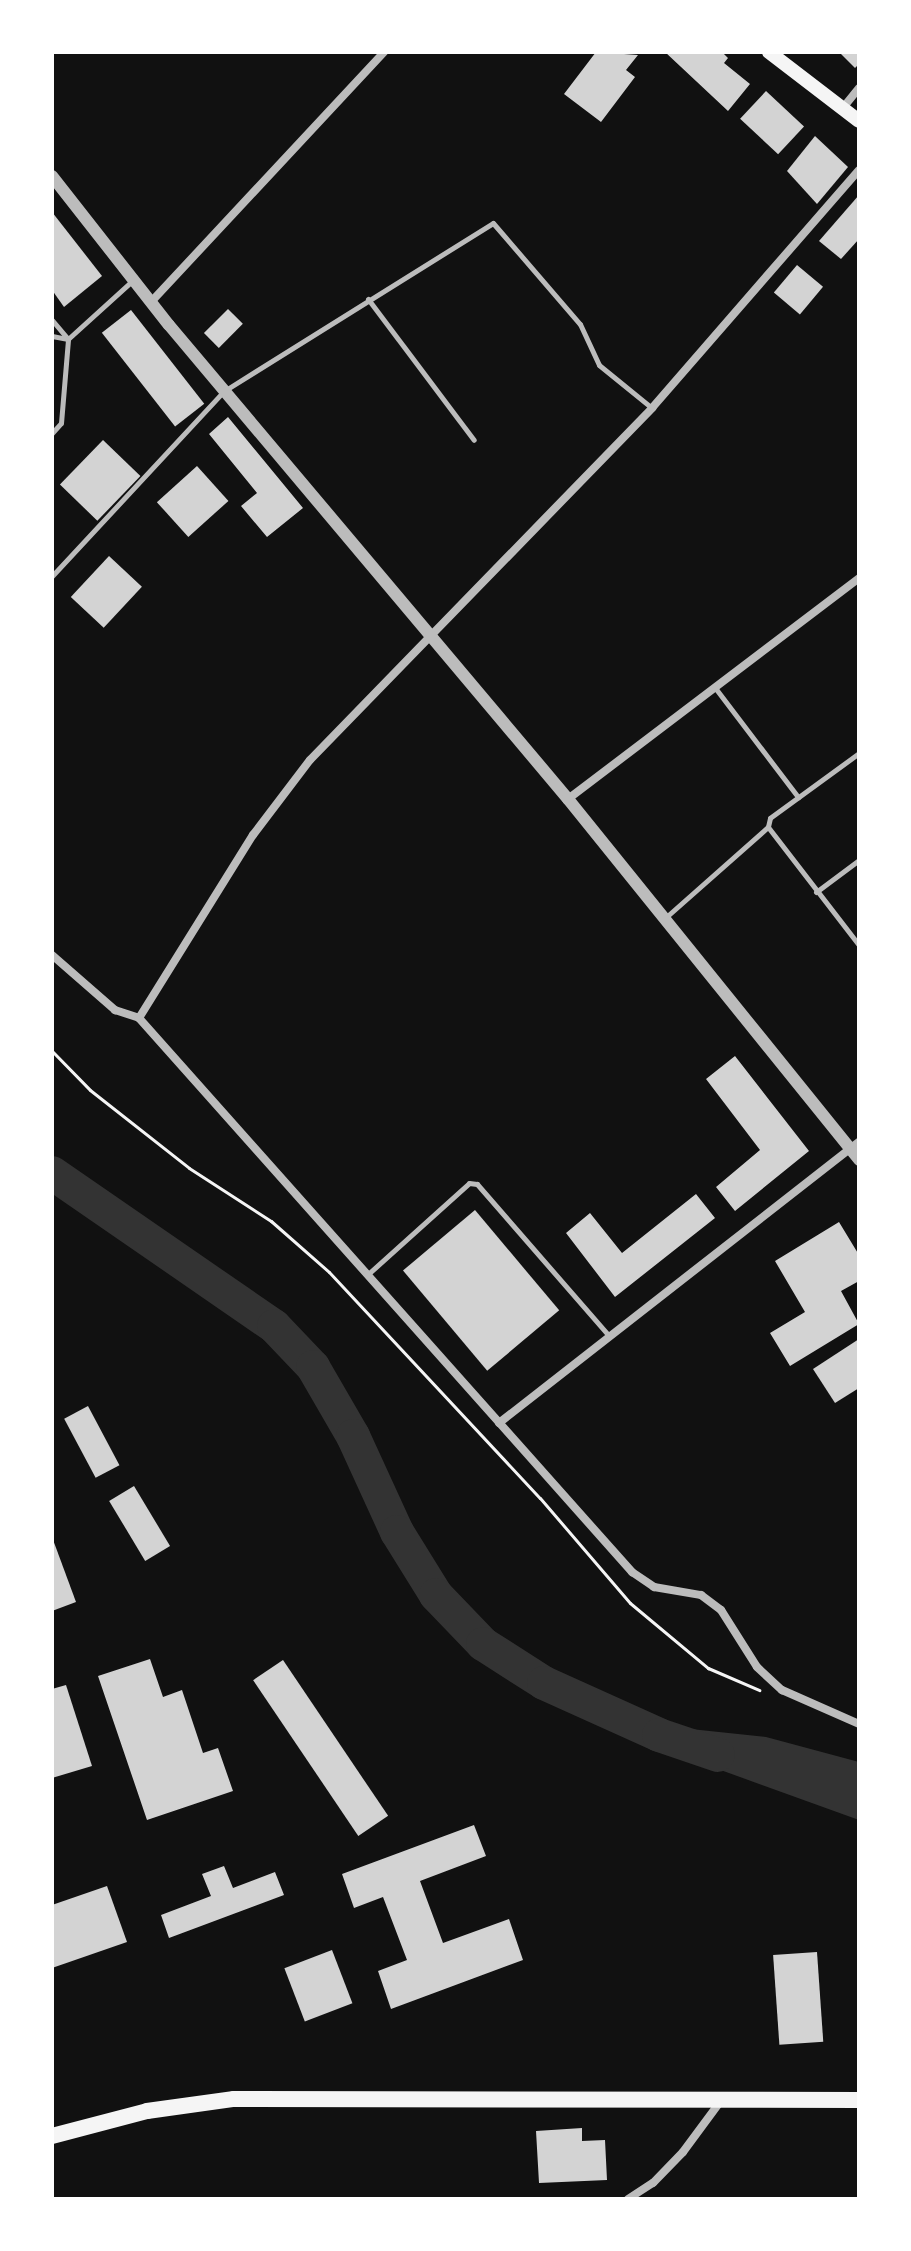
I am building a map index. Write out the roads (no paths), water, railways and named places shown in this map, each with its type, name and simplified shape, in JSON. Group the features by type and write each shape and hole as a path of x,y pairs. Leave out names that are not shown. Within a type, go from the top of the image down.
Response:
{"main road":[{"path":"775,54 859,121"},
{"path":"52,2136 147,2111 234,2099 859,2100"}],"street":[{"path":"151,302 384,52"},
{"path":"842,109 859,88"},
{"path":"139,1018 279,800 310,760 652,408 859,170"},
{"path":"52,176 224,391 854,1144 859,1160"},
{"path":"568,799 859,578"},
{"path":"52,955 115,1010 139,1018 632,1572 654,1587 701,1595 721,1610 757,1667 782,1690 859,1724"},
{"path":"499,1423 854,1144"},
{"path":"628,2199 653,2183 683,2152 720,2102"}],"lane":[{"path":"52,576 224,391 493,223 580,324 599,365 652,408"},
{"path":"52,433 61,423 68,339 133,280"},
{"path":"368,299 474,440"},
{"path":"52,320 68,339"},
{"path":"52,336 68,339"},
{"path":"716,689 798,797"},
{"path":"665,918 768,827 770,818 859,753"},
{"path":"768,827 859,945"},
{"path":"816,892 859,860"},
{"path":"367,1275 469,1183 477,1184 609,1336"}],"waterway":[{"path":"52,1173 274,1326 313,1367 353,1436 397,1532 436,1595 483,1644 544,1683 659,1735 718,1755"}]}
